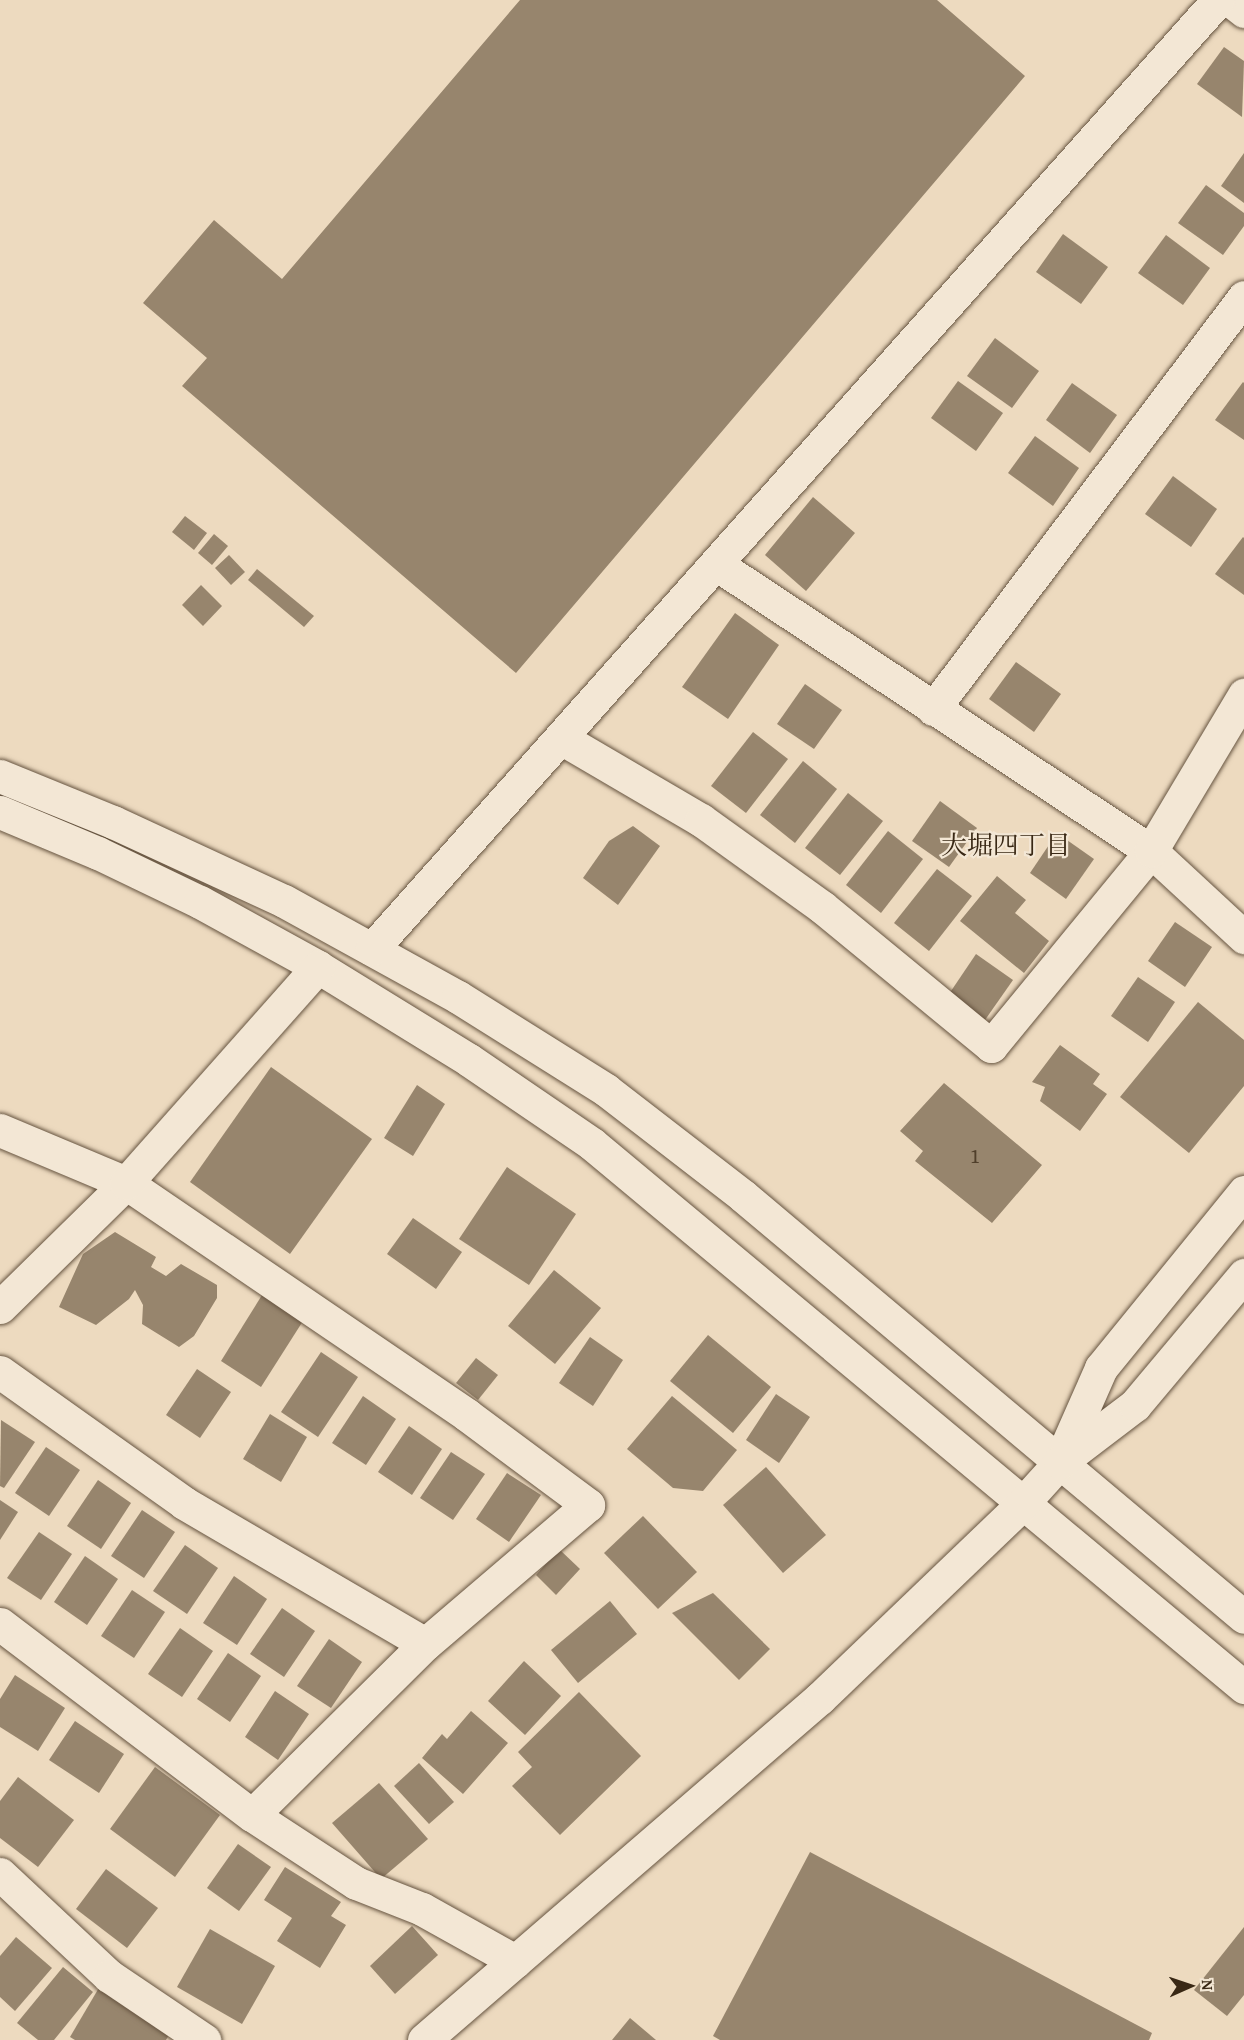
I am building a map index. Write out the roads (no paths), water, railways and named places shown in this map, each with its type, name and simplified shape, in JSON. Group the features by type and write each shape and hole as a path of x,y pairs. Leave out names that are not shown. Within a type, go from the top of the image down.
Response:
{"street":[{"path":"372,949 1218,0"},
{"path":"1230,0 1244,11"},
{"path":"933,709 1244,297"},
{"path":"716,564 1151,851 1244,937"},
{"path":"561,738 700,820 822,907 991,1046 1151,851 1244,695"},
{"path":"0,776 113,822 284,901 458,997 606,1090 743,1196 1244,1617"},
{"path":"0,812 98,853 200,902 318,967 460,1054 592,1144 1244,1687"},
{"path":"0,1307 126,1183 318,967"},
{"path":"0,1130 126,1183 467,1415 588,1505 425,1644 252,1815"},
{"path":"1060,1462 1101,1368 1244,1192"},
{"path":"424,2040 820,1698 1023,1503 1060,1462 1135,1405 1244,1275"},
{"path":"0,1372 184,1503 425,1644"},
{"path":"0,1624 252,1815 356,1883 422,1909 515,1961"},
{"path":"0,1874 109,1976 204,2040"}],"district":[{"name":"大堀四丁目","path":"1006,845"}]}
